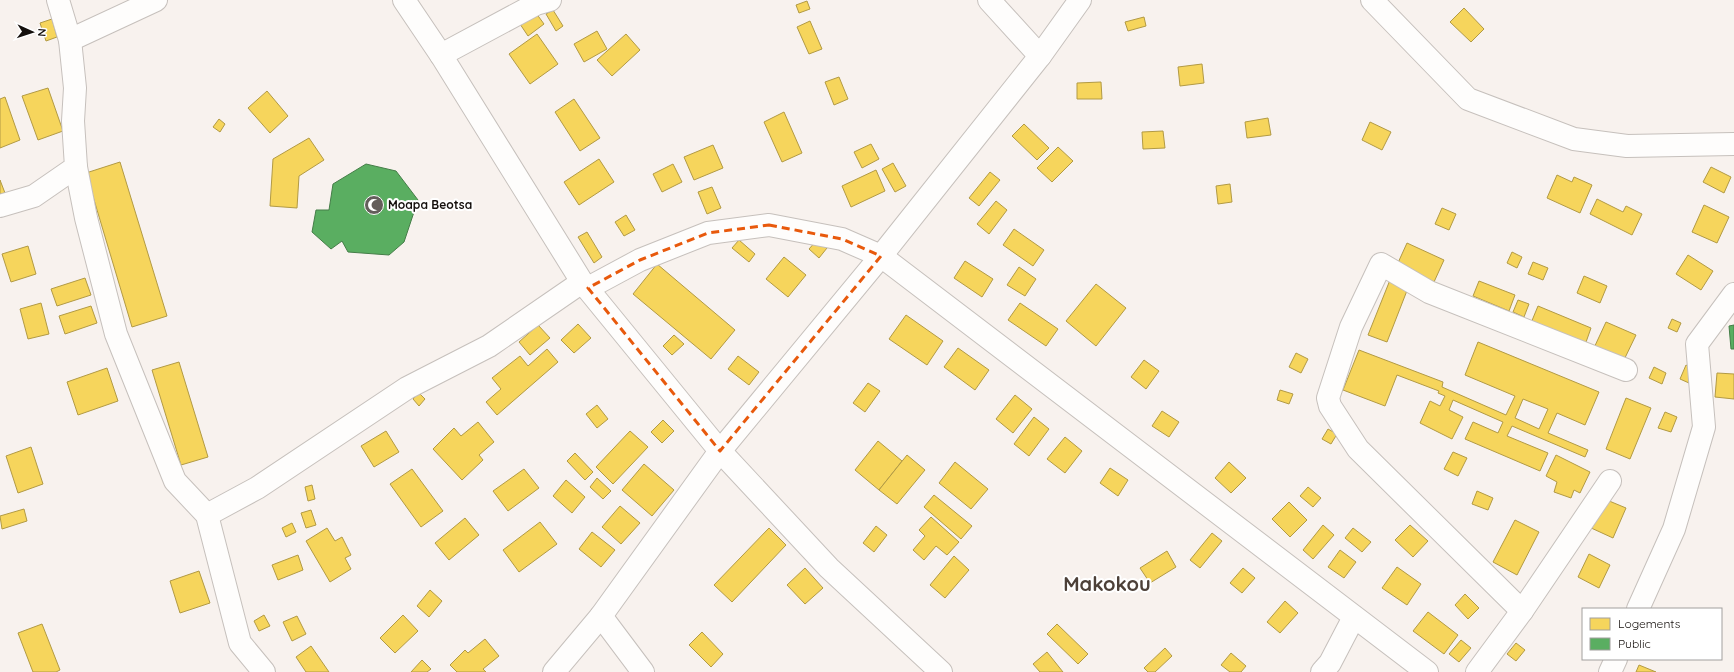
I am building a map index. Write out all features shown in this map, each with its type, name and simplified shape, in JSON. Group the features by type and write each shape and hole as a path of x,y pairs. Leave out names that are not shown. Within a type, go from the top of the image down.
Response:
{"street":[{"path":"58,0 70,40 75,88 73,121 76,167 86,218 116,334 175,481 208,515 240,643 264,672"},
{"path":"70,40 156,0"},
{"path":"404,0 441,55 585,285 720,451 829,568 941,672"},
{"path":"441,55 536,4 550,0"},
{"path":"989,0 1040,56"},
{"path":"554,672 601,616 720,451 881,256 1040,56 1080,0"},
{"path":"1372,0 1468,99 1475,102 1574,139 1627,146 1734,144"},
{"path":"0,206 34,196 76,167"},
{"path":"208,515 257,488 408,388 489,346 585,285 640,260 708,233 769,225 842,239 881,256 1427,672"},
{"path":"1522,611 1358,449 1334,414 1328,398 1351,327 1381,264 1429,292 1626,370"},
{"path":"1638,608 1674,529 1704,427 1697,344 1734,294"},
{"path":"1477,672 1522,611 1610,481"},
{"path":"601,616 643,672"},
{"path":"1322,672 1330,663 1354,617"},
{"path":"1610,672 1616,660"}],"highlighted area":[{"path":"769,225 842,239 881,256 720,451 588,288 640,260 708,233"}],"building: Logements":[{"path":"807,1 810,9 799,13 796,5"},
{"path":"1464,8 1484,29 1471,42 1450,22"},
{"path":"553,10 563,26 556,31 546,14"},
{"path":"536,13 544,24 528,36 520,24"},
{"path":"1144,17 1146,26 1128,31 1125,22"},
{"path":"52,19 57,37 46,41 40,23"},
{"path":"810,21 822,49 809,54 797,27"},
{"path":"597,31 607,49 584,62 574,44"},
{"path":"537,34 558,64 530,84 509,54"},
{"path":"626,34 640,50 612,76 597,60"},
{"path":"1202,64 1204,83 1180,86 1178,67"},
{"path":"839,77 848,99 834,105 825,82"},
{"path":"1101,82 1102,99 1077,99 1077,83"},
{"path":"48,88 63,131 38,140 22,96"},
{"path":"267,91 288,116 270,133 248,108"},
{"path":"5,97 20,140 0,148 0,99"},
{"path":"574,99 600,138 580,151 555,112"},
{"path":"784,112 802,153 782,162 764,122"},
{"path":"1268,118 1271,135 1247,138 1245,122"},
{"path":"219,119 225,124 220,132 213,127"},
{"path":"1370,122 1391,132 1382,150 1362,140"},
{"path":"1024,124 1049,148 1037,160 1012,136"},
{"path":"1163,131 1165,148 1143,149 1142,132"},
{"path":"309,138 324,160 299,176 297,208 270,206 273,159"},
{"path":"871,144 879,159 862,168 854,152"},
{"path":"713,145 723,168 694,180 684,157"},
{"path":"1058,147 1073,161 1052,182 1037,168"},
{"path":"599,159 614,182 579,205 564,182"},
{"path":"120,162 167,316 132,327 86,173"},
{"path":"893,163 906,186 895,192 882,169"},
{"path":"673,164 682,182 662,192 653,174"},
{"path":"1711,167 1731,177 1724,193 1703,182"},
{"path":"876,170 885,191 851,207 842,186"},
{"path":"990,172 1000,180 979,206 969,198"},
{"path":"1557,175 1572,182 1574,177 1592,185 1580,213 1547,198"},
{"path":"0,180 5,193 0,194"},
{"path":"1230,184 1232,202 1218,204 1216,186"},
{"path":"712,187 721,208 707,214 698,192"},
{"path":"1597,199 1623,212 1626,206 1642,214 1632,235 1590,214"},
{"path":"996,201 1007,210 989,234 977,224"},
{"path":"1704,205 1729,217 1717,243 1692,232"},
{"path":"1442,208 1456,214 1449,230 1435,224"},
{"path":"626,215 635,230 624,236 615,222"},
{"path":"1014,229 1044,250 1033,266 1003,245"},
{"path":"587,232 602,257 594,263 578,237"},
{"path":"739,240 755,254 749,262 732,248"},
{"path":"817,240 827,248 819,258 809,249"},
{"path":"1407,243 1444,260 1434,282 1397,265"},
{"path":"28,246 36,274 11,282 2,254"},
{"path":"1512,252 1522,257 1517,268 1507,263"},
{"path":"1688,255 1713,271 1701,290 1676,274"},
{"path":"784,257 806,275 788,297 766,279"},
{"path":"965,261 993,279 982,297 954,278"},
{"path":"1533,262 1548,268 1543,280 1528,274"},
{"path":"657,264 735,330 711,359 633,294"},
{"path":"1019,267 1036,279 1025,296 1007,285"},
{"path":"1584,276 1607,286 1600,303 1577,293"},
{"path":"85,278 91,295 57,306 51,289"},
{"path":"1390,280 1408,288 1387,342 1368,335"},
{"path":"1479,281 1515,295 1509,311 1473,296"},
{"path":"1096,284 1126,308 1096,346 1066,321"},
{"path":"1518,300 1529,304 1524,317 1513,312"},
{"path":"41,303 49,334 28,339 20,309"},
{"path":"1020,303 1058,329 1046,346 1008,320"},
{"path":"91,306 97,323 65,334 59,316"},
{"path":"1538,306 1591,328 1585,345 1531,323"},
{"path":"906,315 943,341 927,365 889,339"},
{"path":"1672,319 1681,323 1677,332 1668,328"},
{"path":"1606,322 1636,335 1622,364 1593,350"},
{"path":"578,324 591,338 574,353 561,340"},
{"path":"538,325 550,338 530,355 519,342"},
{"path":"674,335 684,344 672,355 663,346"},
{"path":"1478,342 1599,392 1585,425 1557,413 1548,433 1588,450 1585,457 1512,426 1507,436 1548,453 1540,471 1465,439 1473,422 1498,433 1503,422 1453,400 1449,410 1463,417 1452,439 1420,423 1430,401 1440,406 1445,396 1438,393 1439,391 1397,375 1385,406 1343,390 1359,350 1443,382 1442,387 1506,415 1515,396 1465,375","holes":["1523,399 1548,409 1539,429 1515,418"]},
{"path":"958,348 989,370 975,390 944,367"},
{"path":"547,349 558,362 497,415 486,402 501,389 492,378 520,356 528,366"},
{"path":"1296,353 1308,359 1301,373 1289,367"},
{"path":"738,356 759,372 749,385 728,369"},
{"path":"1144,360 1159,371 1146,389 1131,377"},
{"path":"179,362 208,457 181,465 152,370"},
{"path":"1686,365 1695,370 1689,383 1680,379"},
{"path":"1654,367 1666,373 1662,384 1649,378"},
{"path":"107,368 118,401 78,415 67,382"},
{"path":"1717,373 1734,374 1734,399 1715,397"},
{"path":"868,383 880,391 865,412 853,403"},
{"path":"1280,390 1293,394 1289,404 1277,400"},
{"path":"419,393 425,399 419,406 413,399"},
{"path":"1015,395 1032,409 1013,433 996,419"},
{"path":"1626,398 1651,408 1630,459 1606,449"},
{"path":"597,405 608,419 597,428 586,414"},
{"path":"1162,411 1179,422 1169,437 1152,426"},
{"path":"1665,412 1677,417 1671,432 1658,428"},
{"path":"1034,417 1049,429 1029,456 1014,444"},
{"path":"663,420 674,431 662,443 651,432"},
{"path":"478,422 494,442 479,455 483,460 462,480 433,449 454,428 461,436"},
{"path":"1328,429 1337,434 1331,444 1322,439"},
{"path":"386,431 399,452 374,467 361,446"},
{"path":"630,431 648,447 613,484 596,467"},
{"path":"1065,437 1082,451 1065,473 1047,459"},
{"path":"878,441 902,461 879,490 855,470"},
{"path":"31,447 43,484 18,493 6,456"},
{"path":"1453,452 1467,458 1458,476 1444,469"},
{"path":"575,453 593,472 585,480 567,461"},
{"path":"907,455 925,470 897,504 879,490"},
{"path":"1556,455 1590,472 1580,493 1574,490 1571,498 1554,492 1557,482 1546,476"},
{"path":"955,462 988,489 971,509 939,483"},
{"path":"1229,462 1246,478 1231,493 1215,478"},
{"path":"644,464 674,490 652,516 622,490"},
{"path":"1110,468 1128,480 1118,496 1100,483"},
{"path":"412,469 443,511 421,527 390,484"},
{"path":"524,469 539,488 508,511 493,491"},
{"path":"597,478 611,491 603,499 590,487"},
{"path":"566,480 585,497 572,513 553,496"},
{"path":"312,485 315,499 308,501 305,487"},
{"path":"1308,487 1321,498 1313,507 1300,496"},
{"path":"1477,491 1493,498 1488,510 1472,504"},
{"path":"934,495 972,526 961,539 924,507"},
{"path":"1602,498 1626,508 1613,538 1589,527"},
{"path":"1289,502 1307,520 1290,537 1272,519"},
{"path":"620,506 640,523 621,544 602,527"},
{"path":"24,509 27,521 2,529 0,516"},
{"path":"311,510 316,525 306,528 301,513"},
{"path":"931,517 959,542 947,555 936,546 924,560 913,550 925,536 919,530"},
{"path":"465,518 479,535 449,560 435,543"},
{"path":"1515,520 1539,532 1517,575 1493,562"},
{"path":"540,522 557,544 519,572 503,550"},
{"path":"292,523 296,532 286,537 282,528"},
{"path":"1323,525 1334,535 1313,559 1303,550"},
{"path":"1410,525 1428,541 1413,557 1395,540"},
{"path":"876,526 887,535 874,552 863,543"},
{"path":"327,528 335,541 342,537 351,555 345,558 351,569 330,582 306,541"},
{"path":"769,528 786,545 732,602 714,585"},
{"path":"1353,528 1371,542 1362,552 1345,538"},
{"path":"592,532 615,550 601,567 579,549"},
{"path":"1212,533 1222,541 1200,568 1190,560"},
{"path":"1340,550 1356,562 1344,578 1328,567"},
{"path":"1167,551 1176,567 1150,583 1140,568"},
{"path":"1589,554 1610,565 1599,588 1578,577"},
{"path":"298,555 303,570 278,580 272,565"},
{"path":"954,556 969,570 945,598 930,585"},
{"path":"1397,567 1421,584 1407,605 1382,588"},
{"path":"805,568 823,588 805,604 787,585"},
{"path":"1243,568 1255,578 1242,593 1230,583"},
{"path":"199,571 210,603 180,613 170,581"},
{"path":"430,590 442,601 429,617 417,606"},
{"path":"1465,594 1479,608 1468,619 1455,605"},
{"path":"1285,601 1298,613 1280,633 1267,622"},
{"path":"1428,612 1458,635 1444,654 1413,631"},
{"path":"264,615 270,626 259,631 254,621"},
{"path":"403,615 418,631 395,653 380,638"},
{"path":"297,616 306,634 292,641 283,622"},
{"path":"42,624 60,670 56,672 33,672 18,633"},
{"path":"1057,624 1088,654 1078,664 1047,634"},
{"path":"702,632 723,654 711,667 689,645"},
{"path":"485,639 499,656 483,669 486,672 457,672 450,665 465,650 468,653"},
{"path":"1461,640 1471,648 1459,662 1449,654"},
{"path":"1516,643 1525,650 1516,661 1507,654"},
{"path":"311,646 329,672 306,672 296,657"},
{"path":"1165,648 1172,656 1155,672 1148,672 1144,668"},
{"path":"1047,652 1063,672 1040,672 1033,664"},
{"path":"1231,653 1246,666 1241,672 1230,672 1221,665"},
{"path":"422,660 431,669 427,672 411,672"},
{"path":"1639,665 1656,672 1636,672"}],"building: Public":[{"path":"366,164 396,171 418,200 404,242 389,255 348,252 342,241 331,249 312,232 316,210 329,210 333,184"},
{"path":"1734,325 1734,349 1731,349 1729,326"}],"place":[{"name":"Moapa Beotsa","path":"374,205"}],"district":[{"name":"Makokou","path":"1107,584"}]}
